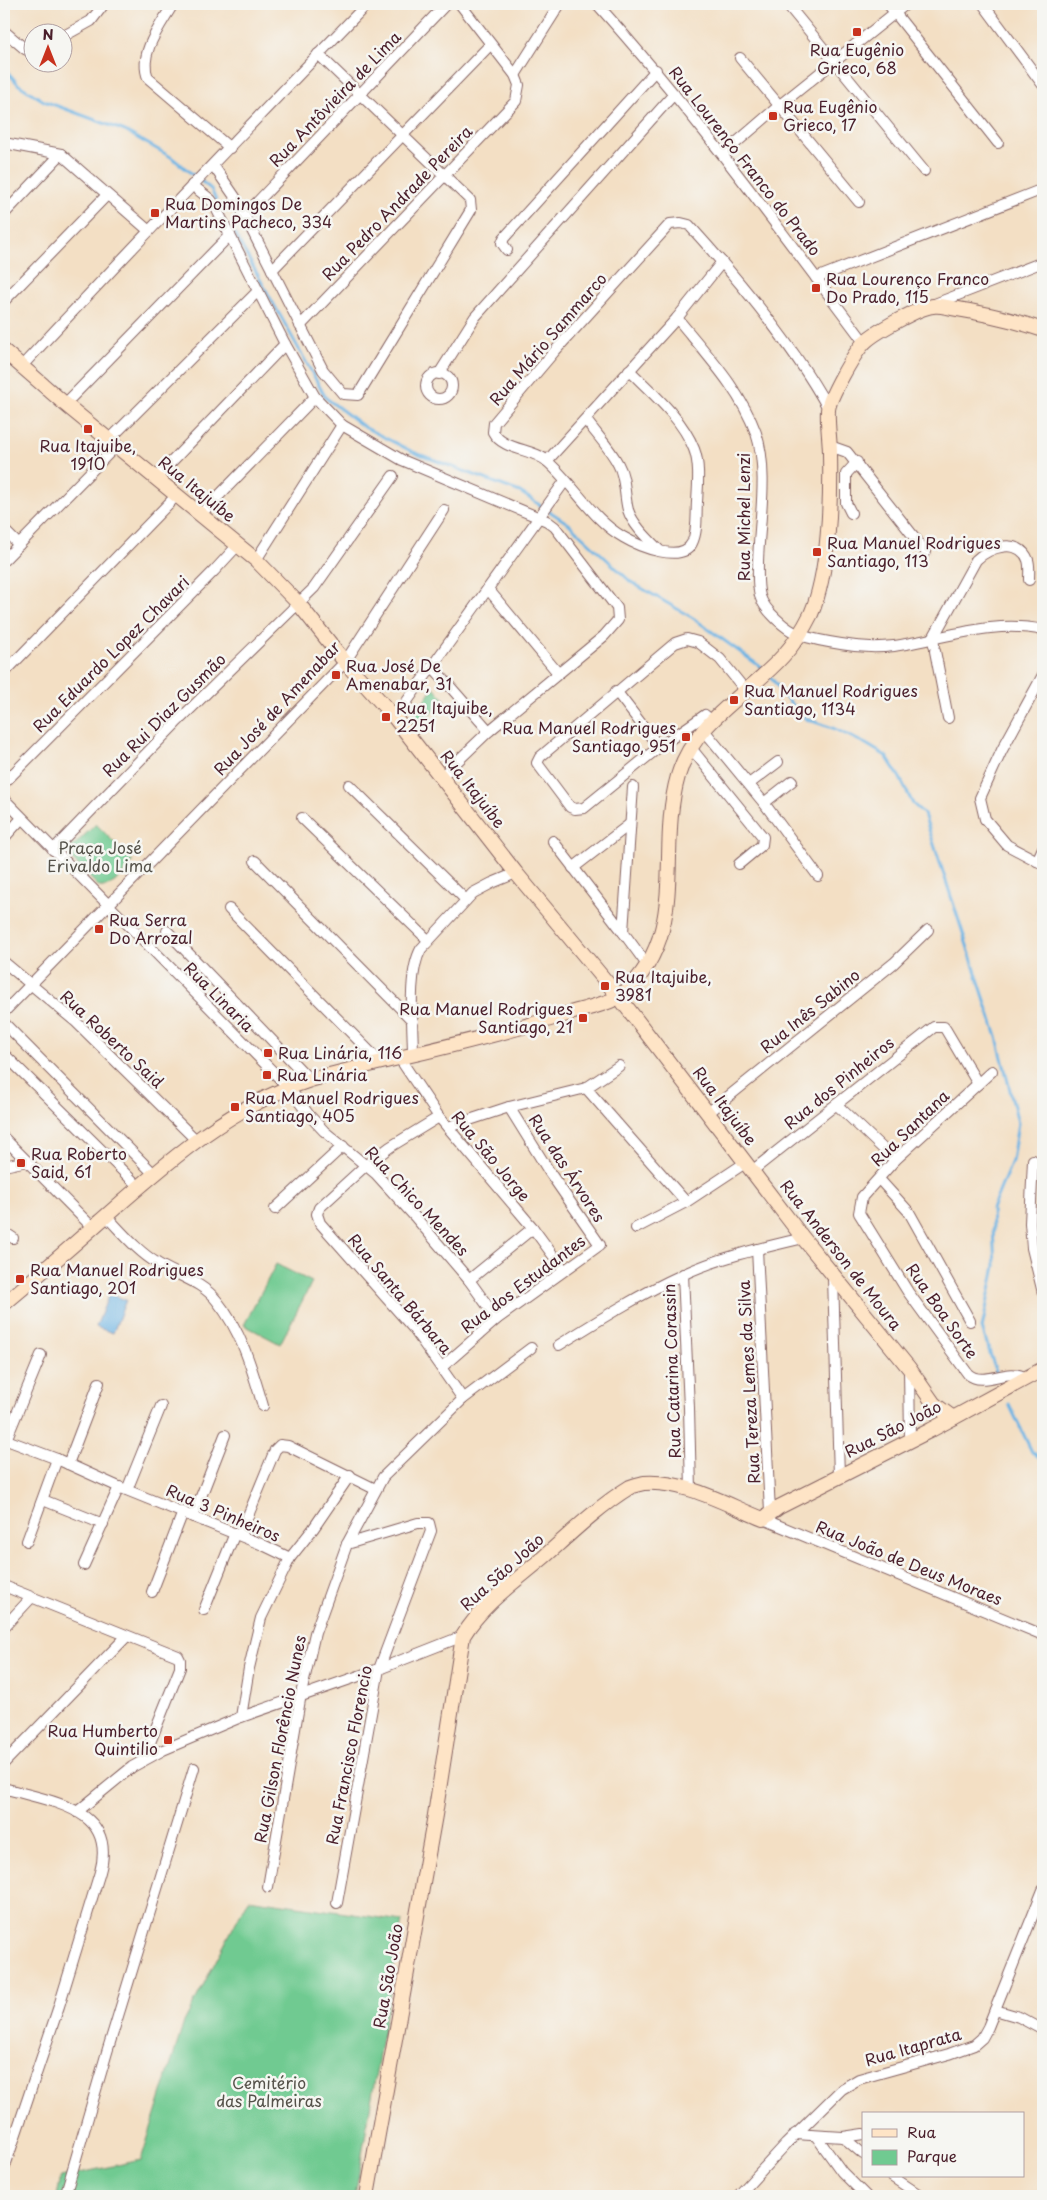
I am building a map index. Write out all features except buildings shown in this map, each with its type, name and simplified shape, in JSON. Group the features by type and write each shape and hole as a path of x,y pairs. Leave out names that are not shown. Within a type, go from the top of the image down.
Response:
{"main road":[{"path":"4,1304 154,1174 196,1140 241,1110 288,1087 310,1080 379,1061 406,1057 548,1020 620,997 648,966 658,946 665,922 674,797 679,774 691,748 707,724 784,655 799,634 818,597 823,573 829,503 830,446 828,408 838,386 864,342 902,319 931,305 968,310 1024,323 1043,330"},
{"name":"Rua Itajuíbe","path":"5,355 256,560 298,603 345,662 395,718 516,873 620,997 749,1167"},
{"name":"Rua Anderson de Moura","path":"749,1167 833,1276 909,1368 934,1404 953,1418"},
{"name":"Rua São João","path":"367,2196 435,1816 463,1636 469,1625 500,1594 591,1516 631,1487 644,1483 662,1484 691,1490 767,1516 1043,1369"},
{"path":"933,1429 934,1404"}],"street":[{"path":"72,31 96,17 104,4"},
{"path":"173,4 148,50 145,67 148,78 230,148"},
{"path":"21,367 148,230 230,148 367,4"},
{"name":"Rua Antôvieira de Lima","path":"245,215 446,4"},
{"path":"466,6 490,45 515,75 560,4"},
{"name":"Rua Lourenço Franco do Prado","path":"597,4 656,70 723,154 864,342"},
{"path":"787,4 924,171"},
{"path":"888,4 998,144"},
{"path":"723,154 780,104 906,4"},
{"path":"983,4 1043,85"},
{"path":"4,30 22,46"},
{"path":"272,270 490,45"},
{"path":"212,165 226,180 245,215 323,370 343,394 349,396 358,395 471,210 472,205 470,200 318,54"},
{"path":"740,58 780,104 859,202"},
{"path":"507,250 502,243 504,238 656,70"},
{"name":"Rua Pedro Andrade Pereira","path":"300,326 516,101 520,85 515,75"},
{"path":"438,374 475,317 674,94"},
{"path":"4,143 61,154 148,230"},
{"path":"4,214 61,154"},
{"path":"193,184 211,200 285,344 315,397 342,425 402,460 541,514 555,527 614,602 618,615 616,625 489,731 442,776"},
{"path":"816,278 1043,189"},
{"path":"4,301 107,195"},
{"name":"Rua Mário Sammarco","path":"547,461 500,441 492,432 494,423 554,352 670,224 681,223 689,225 722,262"},
{"path":"65,404 230,235"},
{"path":"629,370 672,415 690,442 696,456 698,483 695,535 692,545 686,551 679,554 670,553 644,547 622,536 608,526 547,461 586,420 629,370 677,318 722,262 792,352 828,408"},
{"path":"931,305 1043,262"},
{"path":"4,560 113,442 258,291"},
{"name":"Rua Michel Lenzi","path":"677,318 731,387 742,404 756,434 761,468 758,586 760,597 773,614 788,628 799,634"},
{"path":"156,478 285,344"},
{"path":"201,514 315,397"},
{"path":"586,420 619,465 625,487 628,510 633,519 659,550"},
{"path":"256,560 342,425"},
{"path":"830,446 847,452 857,462 926,552"},
{"path":"851,513 846,503 846,474 850,467 857,462"},
{"name":"Rua Rui Diaz Gusmão","path":"54,850 176,723 314,588 393,476"},
{"path":"395,718 565,481"},
{"path":"4,673 177,495"},
{"name":"Rua José de Amenabar","path":"4,1012 345,662 444,510"},
{"path":"4,530 19,545"},
{"name":"Rua Eduardo Lopez Chavari","path":"4,783 238,545"},
{"path":"948,718 934,645 976,560 984,552 992,548 1014,547 1021,551 1029,564 1030,580"},
{"path":"488,589 558,673"},
{"path":"799,634 841,644 892,646 934,645 979,628 1043,630"},
{"path":"750,687 720,659 698,642 687,639 675,643 616,691 538,760 537,763 570,807 575,809 584,808 659,747 705,715 707,724 749,784 818,876"},
{"path":"432,666 489,731"},
{"path":"1043,675 1002,750 980,798 985,819 1007,845 1040,863 1043,848"},
{"path":"616,691 659,747"},
{"path":"691,748 763,837 762,845 740,864"},
{"path":"749,784 778,762"},
{"path":"764,803 792,781"},
{"path":"349,785 466,900"},
{"path":"623,932 633,787"},
{"name":"Rua Linaria","path":"4,799 288,1087"},
{"path":"4,838 22,818"},
{"path":"302,818 428,940"},
{"path":"573,868 630,824"},
{"path":"553,841 648,966"},
{"path":"255,861 413,1021"},
{"path":"406,1057 413,1021 416,962 421,949 466,900 483,886 516,873"},
{"path":"229,909 379,1061"},
{"name":"Rua Inês Sabino","path":"708,1114 894,963 928,930"},
{"path":"167,931 310,1080"},
{"name":"Rua Roberto Said","path":"4,962 76,1022 196,1140"},
{"path":"4,1023 154,1174"},
{"name":"Rua dos Pinheiros","path":"749,1167 837,1105 928,1031 938,1026 946,1030 978,1084"},
{"path":"4,1054 139,1187"},
{"name":"Rua São Jorge","path":"406,1057 439,1118 533,1228 563,1269"},
{"path":"448,1127 509,1107 586,1088 619,1066"},
{"name":"Rua Santana","path":"859,1213 862,1197 895,1160 992,1072"},
{"name":"Rua Chico Mendes","path":"288,1087 309,1115 365,1166 416,1218 469,1280 497,1319"},
{"path":"586,1088 686,1202"},
{"path":"837,1105 895,1160"},
{"name":"Rua das Árvores","path":"509,1107 550,1173 600,1245"},
{"path":"365,1166 390,1147 439,1118"},
{"path":"4,1138 93,1228"},
{"path":"275,1209 343,1146"},
{"path":"1033,1160 1030,1231 1032,1248 1043,1293"},
{"path":"4,1166 27,1162"},
{"name":"Rua Santa Bárbara","path":"365,1166 319,1208 317,1214 320,1223 413,1328 464,1400"},
{"path":"636,1228 749,1167"},
{"path":"879,1179 909,1212 970,1321"},
{"name":"Rua Boa Sorte","path":"859,1213 908,1292 968,1374 980,1379 1016,1374 1026,1378"},
{"path":"106,1216 141,1252 156,1263 200,1286 217,1300 245,1347 264,1406"},
{"path":"469,1280 533,1228"},
{"path":"4,1232 13,1238"},
{"path":"683,1274 757,1249 803,1238"},
{"name":"Rua dos Estudantes","path":"442,1367 497,1319 563,1269 600,1245"},
{"name":"Rua Tereza Lemes da Silva","path":"757,1249 767,1516"},
{"name":"Rua Catarina Corassin","path":"559,1345 599,1320 683,1274 691,1490"},
{"path":"833,1276 839,1476"},
{"name":"Rua Gilson Florêncio Nunes","path":"268,1887 301,1694 318,1626 347,1544 375,1489 394,1465 464,1400 530,1348"},
{"path":"5,1440 41,1355"},
{"path":"909,1368 910,1440"},
{"path":"68,1464 99,1383"},
{"path":"84,1565 103,1524 123,1488 161,1406"},
{"path":"193,1516 226,1435"},
{"name":"Rua 3 Pinheiros","path":"5,1440 57,1459 123,1488 238,1534 290,1558 261,1618 249,1668 241,1717"},
{"path":"204,1610 277,1446 288,1446 375,1489"},
{"path":"27,1541 57,1459"},
{"path":"290,1558 313,1529 350,1475"},
{"path":"43,1500 103,1524"},
{"path":"152,1592 183,1512"},
{"name":"Rua João de Deus Moraes","path":"767,1516 1043,1635"},
{"name":"Rua Francisco Florencio","path":"337,1903 379,1669 431,1530 429,1523 418,1523 347,1544"},
{"path":"4,1586 178,1656 180,1668 144,1760"},
{"path":"4,1627 31,1598"},
{"path":"4,1763 127,1636"},
{"path":"78,1812 144,1760 241,1717 301,1694 379,1669 463,1636"},
{"path":"65,2196 194,1768"},
{"path":"4,1788 78,1812 88,1818 99,1831 103,1844 103,1861 59,2006 4,2169"},
{"name":"Rua Itaprata","path":"738,2196 824,2105 859,2079 949,2054 974,2045 985,2033 1043,1890"},
{"path":"995,2010 1019,2017 1043,2030"},
{"path":"795,2134 843,2137 862,2134"},
{"path":"816,2136 842,2172 866,2196"},
{"path":"843,2137 862,2153"},
{"path":"894,2178 921,2196"}],"green space":[{"path":"434,687 446,701 415,726 411,719"},
{"name":"Praça José Erivaldo Lima","path":"96,824 133,861 118,879 104,887 99,887 66,853"},
{"path":"276,1264 312,1282 280,1344 244,1325"},
{"name":"Cemitério das Palmeiras","path":"248,1899 402,1921 355,2196 57,2196 61,2177 141,2160 184,2022"}],"water":[{"path":"109,1294 126,1300 113,1333 96,1327"}],"waterway":[{"path":"4,68 19,85 44,101 125,131 171,157 211,189 216,200"},
{"path":"231,227 326,398 364,427 413,452 520,492 569,524 631,582 693,618 765,670"},
{"path":"769,675 788,700 806,719 833,728 886,756 913,804 924,814 997,1037 1018,1123 1012,1161 992,1209 995,1266 982,1328 996,1372"},
{"path":"1009,1404 1032,1452 1043,1460"}],"place":[{"name":"Rua Eugênio Grieco, 68","path":"857,32"},
{"name":"Rua Eugênio Grieco, 17","path":"773,116"},
{"name":"Rua Domingos De Martins Pacheco, 334","path":"155,213"},
{"name":"Rua Lourenço Franco Do Prado, 115","path":"816,288"},
{"name":"Rua Itajuibe, 1910","path":"88,429"},
{"name":"Rua Manuel Rodrigues Santiago, 113","path":"817,552"},
{"name":"Rua José De Amenabar, 31","path":"336,675"},
{"name":"Rua Manuel Rodrigues Santiago, 1134","path":"734,700"},
{"name":"Rua Itajuibe, 2251","path":"386,717"},
{"name":"Rua Manuel Rodrigues Santiago, 951","path":"686,737"},
{"name":"Rua Serra Do Arrozal","path":"99,929"},
{"name":"Rua Itajuibe, 3981","path":"605,986"},
{"name":"Rua Manuel Rodrigues Santiago, 21","path":"583,1018"},
{"name":"Rua Linária, 116","path":"268,1053"},
{"name":"Rua Linária","path":"267,1075"},
{"name":"Rua Manuel Rodrigues Santiago, 405","path":"235,1107"},
{"name":"Rua Roberto Said, 61","path":"21,1163"},
{"name":"Rua Manuel Rodrigues Santiago, 201","path":"20,1279"},
{"name":"Rua Humberto Quintilio","path":"168,1740"}]}
